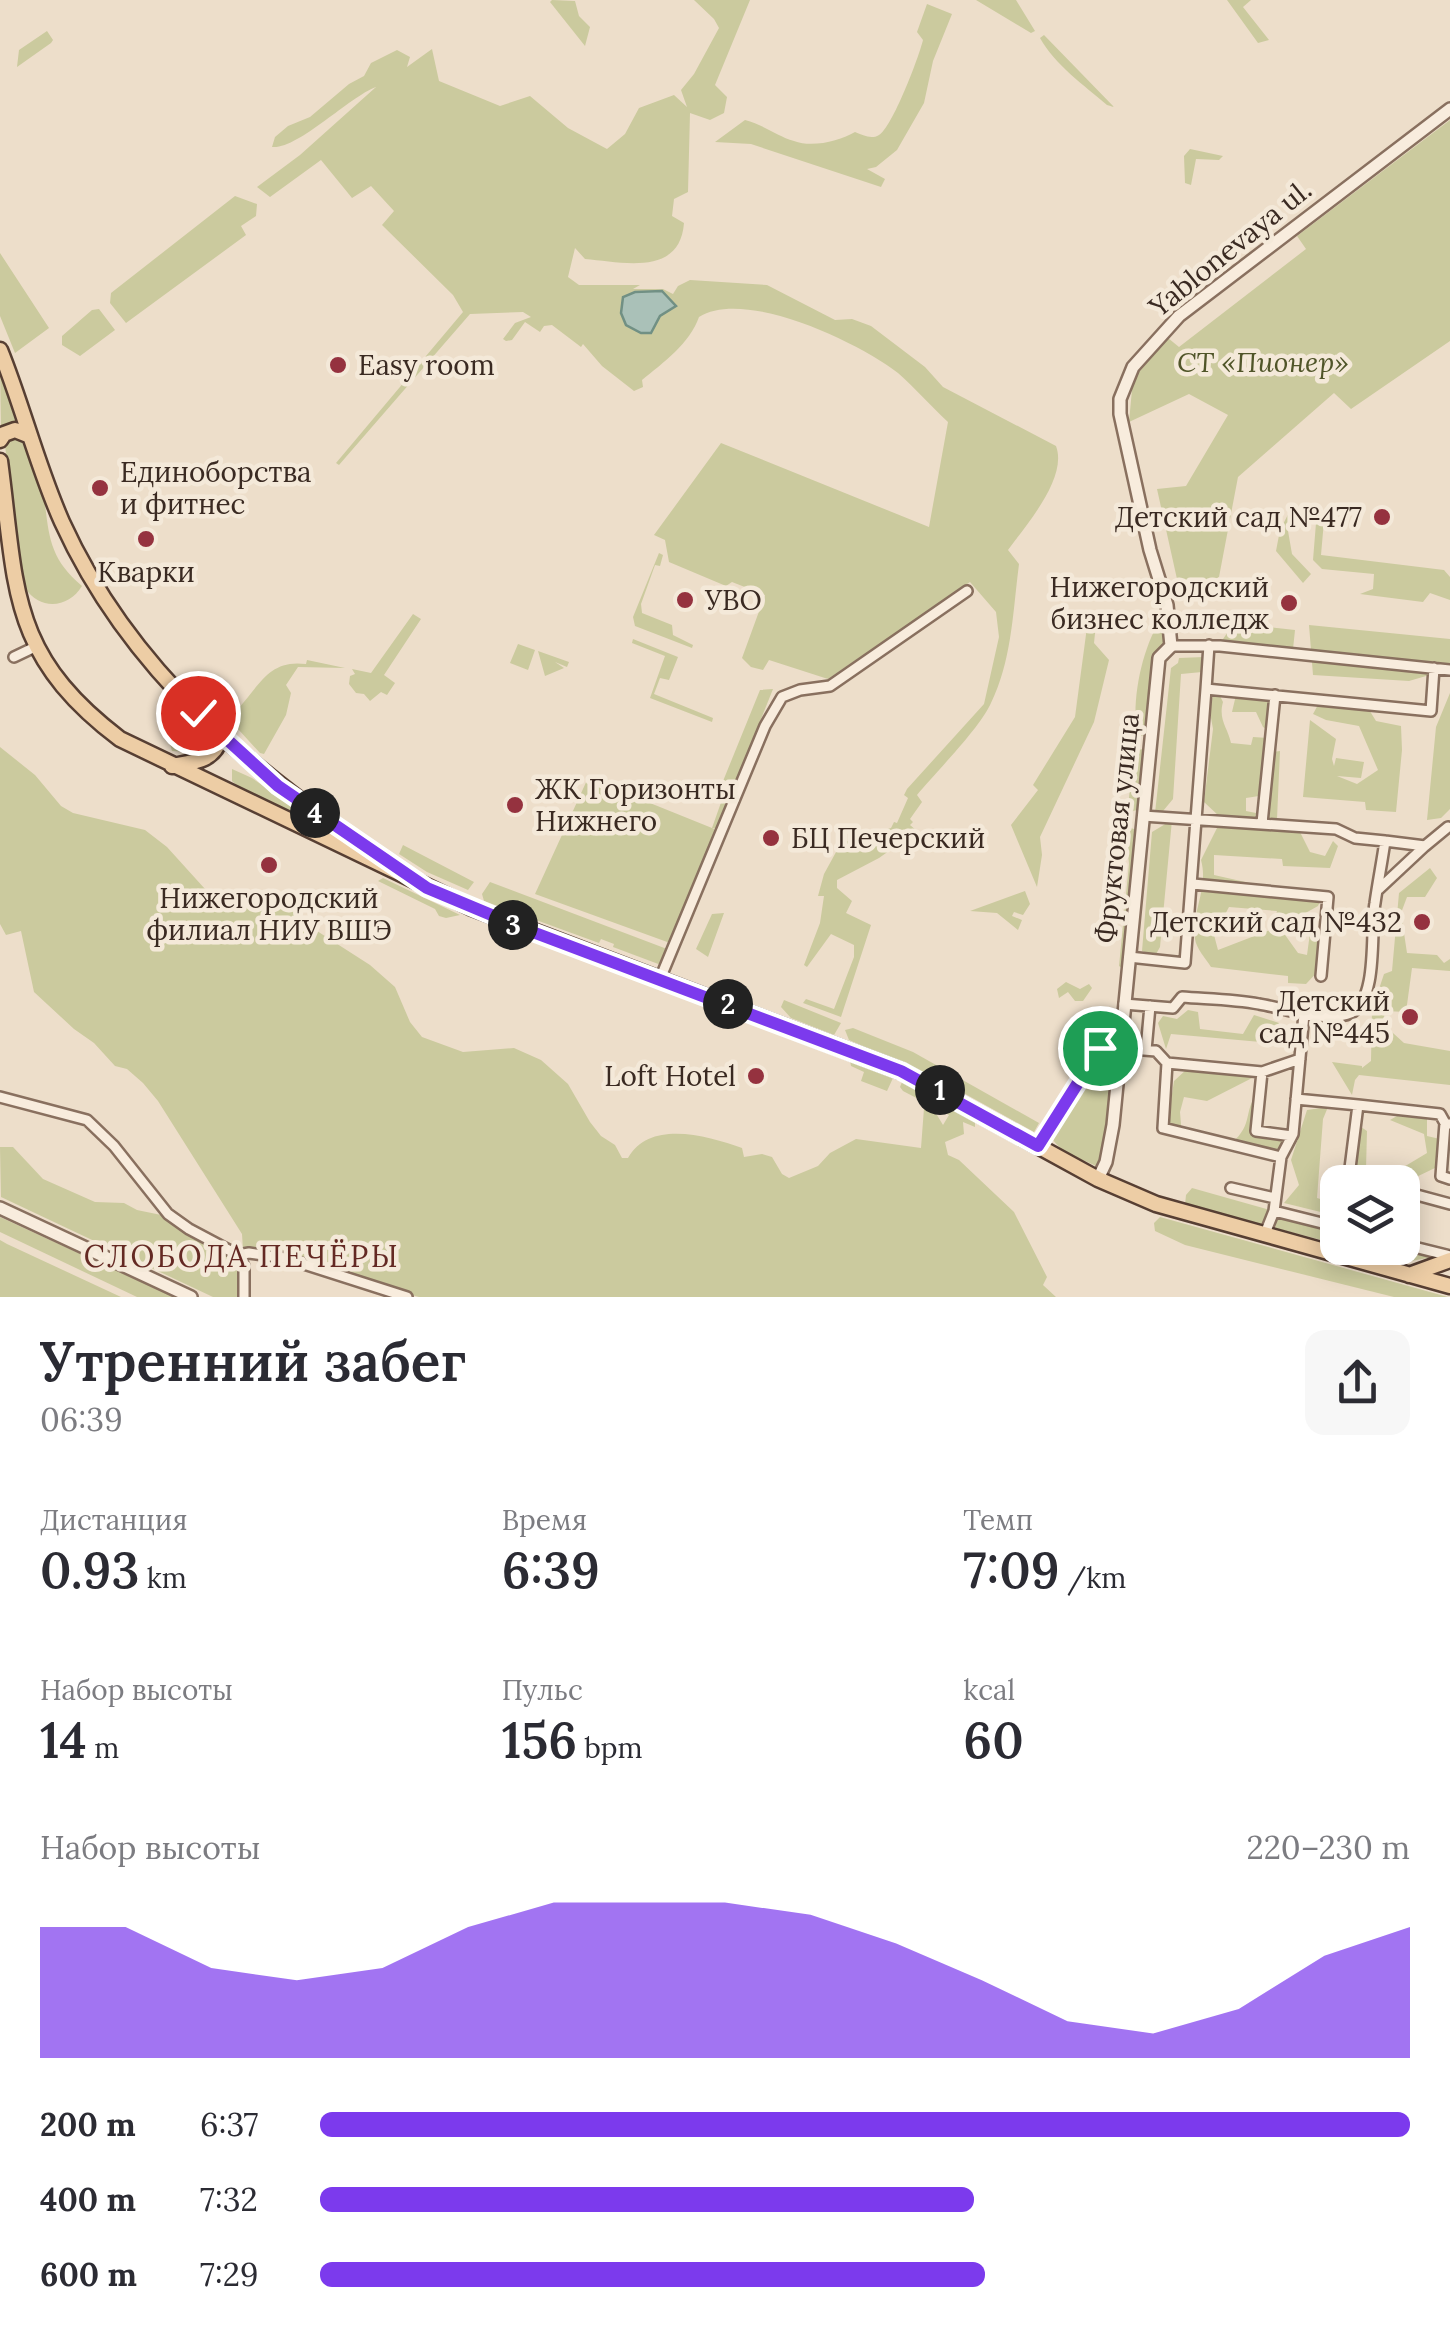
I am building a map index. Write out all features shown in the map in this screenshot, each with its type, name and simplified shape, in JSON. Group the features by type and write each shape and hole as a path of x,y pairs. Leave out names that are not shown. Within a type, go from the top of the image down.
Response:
{"main road":[{"path":"0,350 64,525 110,605 156,665 222,736 290,795 427,888"},
{"path":"0,440 14,430 30,436"},
{"path":"0,461 18,600 35,647 91,717 120,739 427,888 530,931 901,1071 1098,1179 1156,1204 1450,1286"},
{"path":"172,766 207,758 222,736"},
{"path":"1409,1275 1450,1258"}],"street":[{"name":"Yablonevaya ul.","path":"1171,646 1167,605 1150,550 1120,414 1125,380 1178,316 1450,108"},
{"path":"660,978 765,726 782,697 830,686 967,591"},
{"path":"1171,646 1209,646 1450,670"},
{"name":"Фруктовая улица","path":"1098,1179 1110,1145 1159,658 1171,646"},
{"path":"1129,957 1185,963 1209,646"},
{"path":"14,657 35,647"},
{"path":"1206,689 1430,711 1434,668"},
{"path":"1262,823 1275,696"},
{"path":"1143,816 1336,830 1355,838 1425,846"},
{"path":"1379,889 1448,828"},
{"path":"1124,1004 1174,1008 1182,997 1263,1004 1278,1011 1304,1014 1350,1014 1362,1003 1372,970 1375,902 1385,842"},
{"path":"1192,884 1328,897 1321,976"},
{"path":"1146,1050 1150,1006"},
{"path":"1264,1236 1274,1211 1281,1157 1292,1136 1304,1014"},
{"path":"1038,1146 1123,1020"},
{"path":"1105,1043 1156,1051 1168,1063 1262,1072 1300,1059"},
{"path":"1168,1063 1163,1128 1281,1157"},
{"path":"1262,1072 1256,1131 1292,1136"},
{"path":"0,1097 87,1120 114,1146 168,1214 238,1255 244,1266 244,1297"},
{"path":"1296,1099 1440,1114 1447,1123 1442,1176 1450,1179"},
{"path":"1350,1165 1358,1106"},
{"path":"1231,1188 1274,1198"},
{"path":"1420,1196 1450,1204"},
{"path":"0,1208 190,1297"},
{"path":"1274,1211 1320,1222"},
{"path":"1420,1249 1450,1258"},
{"path":"238,1255 285,1258 407,1297"}],"green space":[{"path":"694,0 750,0 715,85 727,97 724,113 710,120 690,113 688,192 674,199 672,216 684,223 680,240 672,252 647,262 585,259 575,248 568,277 579,285 640,285 633,289 663,289 673,294 690,280 767,285 835,320 852,319 871,326 925,367 943,387 1056,446 1058,459 1043,501 1008,550 1019,564 1008,652 991,703 968,737 917,795 922,802 910,825 917,831 879,858 837,880 837,888 852,901 846,913 871,925 841,1017 803,1003 806,999 834,1009 854,957 854,945 831,934 807,967 804,965 820,923 824,896 818,896 824,874 841,843 897,823 908,798 904,795 907,789 984,704 999,637 996,612 970,582 828,679 769,660 763,670 751,667 742,658 765,595 732,582 726,586 669,562 665,540 654,535 721,443 929,527 948,422 898,373 880,361 830,334 772,314 719,310 699,317 683,344 642,380 643,387 634,391 602,366 583,344 581,347 552,325 544,326 540,332 525,322 512,340 506,341 503,339 515,323 531,317 523,312 470,314 339,465 336,463 463,312 453,295 382,225 394,211 371,186 352,198 321,160 270,197 257,187 300,155 376,87 283,146 272,147 275,137 288,126 310,117 364,76 371,63 397,50 410,57 407,67 432,49 439,81 500,106 530,96 568,128 607,149 625,134 639,108 674,95 687,107 681,90 719,28"},
{"path":"976,0 1016,0 1035,31 1031,33"},
{"path":"1227,0 1251,0 1243,7 1269,40 1258,43"},
{"path":"575,1 579,16 590,27 585,46 550,2"},
{"path":"927,4 952,14 933,61 924,103 897,150 876,167 867,169 885,179 881,187 751,144 715,142 745,120 809,144 826,143 855,132 870,137 879,135 898,106 916,61 923,40 917,32"},
{"path":"47,31 51,43 17,67 19,50"},
{"path":"1044,35 1114,107 1062,66 1040,38"},
{"name":"СТ «Пионер»","path":"1450,120 1450,341 1351,409 1334,393 1238,477 1219,577 1181,597 1157,489 1186,486 1228,415 1189,394 1129,422 1133,379 1168,338 1179,347 1306,249 1297,236"},
{"path":"1190,149 1223,156 1219,160 1196,159 1191,185 1185,183 1184,156"},
{"path":"235,196 257,204 256,216 241,226 246,235 126,323 110,303 111,293"},
{"path":"0,253 49,328 15,353 0,316"},
{"path":"99,309 115,330 80,356 62,345 62,336 92,310"},
{"path":"0,364 22,427 11,424 1,431"},
{"path":"13,436 27,444 37,470 57,556 82,586 62,602 38,600 25,588 5,446"},
{"path":"1294,503 1302,513 1288,531 1292,554 1311,574 1303,583 1276,551 1280,530"},
{"path":"1325,509 1321,555 1444,570 1450,577 1450,600 1430,593 1423,602 1360,594 1373,589 1374,574 1322,569 1313,560 1316,523"},
{"path":"659,553 663,555 660,566 655,565 641,604 642,613 672,625 673,635 693,645 692,648 635,626 633,617"},
{"path":"1089,612 1097,614 1094,643 1109,660 1094,722 1040,837 1042,855 1037,887 1011,825 1038,790 1033,785 1075,717"},
{"path":"413,614 421,619 384,675 395,683 387,695 381,692 370,701 364,694 356,693 349,684 350,676 355,674 352,669 371,673"},
{"path":"1163,616 1166,640 1156,652 1145,734 1138,738 1140,675 1149,643"},
{"path":"1234,623 1295,630 1293,649 1221,642"},
{"path":"1309,625 1450,639 1450,669 1409,681 1313,675"},
{"path":"633,639 678,657 669,680 660,678 654,694 713,718 712,722 650,698 665,656 632,643"},
{"path":"518,644 535,650 528,670 510,663"},
{"path":"538,651 569,662 567,667 555,662 564,668 545,676"},
{"path":"1204,657 1202,672 1181,674 1173,799 1163,811 1155,813 1171,668 1179,658"},
{"path":"307,660 345,668 298,667 286,685 291,693 286,715 264,754 260,753 228,718 230,713 274,670 306,664"},
{"path":"773,689 717,829 712,828 724,794 719,791 760,690"},
{"path":"1450,693 1450,809 1441,818 1427,820 1436,727"},
{"path":"1236,695 1273,698 1270,731 1263,727 1256,712 1232,712"},
{"path":"1213,696 1220,696 1223,702 1223,719 1231,743 1251,745 1253,737 1268,738 1264,785 1259,796 1246,798 1246,811 1256,813 1255,819 1220,817 1204,802 1213,729 1209,707"},
{"path":"1319,703 1368,708 1376,721 1401,726 1396,812 1366,810 1365,802 1303,797 1310,720 1336,739 1334,766 1336,758 1364,762 1361,778 1337,776 1357,784 1378,770 1359,726 1313,714"},
{"path":"169,724 195,724 206,734 207,742 189,752 172,751 166,730"},
{"path":"0,747 73,813 145,830 167,847 205,889 260,896 293,907 303,922 370,965 395,987 410,1022 422,1037 463,1052 514,1048 541,1060 568,1084 590,1122 615,1145 622,1158 628,1158 650,1138 697,1136 742,1148 744,1157 772,1157 789,1178 818,1166 830,1153 856,1139 921,1148 924,1108 937,1115 943,1125 949,1115 903,1091 902,1082 975,1121 975,1127 963,1122 964,1134 945,1142 948,1155 959,1160 1014,1212 1047,1277 1043,1285 1056,1297 419,1297 243,1250 242,1234 158,1101 143,1083 127,1069 115,1066 34,992 21,931 6,935 0,924"},
{"path":"1143,749 1139,810 1132,811 1128,807 1134,751"},
{"path":"1280,751 1277,819 1266,820 1273,752"},
{"path":"232,769 252,778 342,841 243,791 232,781"},
{"path":"588,778 717,831 670,943 535,894"},
{"path":"1172,820 1160,947 1155,956 1142,951 1152,832"},
{"path":"1219,824 1300,832 1310,852 1325,856 1333,841 1338,846 1330,868 1283,866 1282,859 1214,855 1214,875 1321,899 1318,906 1284,925 1273,923 1277,911 1229,907 1214,935 1218,950 1270,930 1283,932 1298,953 1307,955 1310,933 1327,933 1322,967 1306,984 1288,983 1288,976 1211,967 1199,950 1194,929 1203,881 1201,860"},
{"path":"1129,827 1138,831 1125,970 1119,966"},
{"path":"403,845 474,882 468,890 427,872 399,854"},
{"path":"1430,868 1437,878 1425,897 1407,897 1401,913 1407,953 1437,955 1444,963 1450,959 1450,971 1412,968 1406,1012 1385,1011 1383,1024 1404,1043 1450,1051 1450,1085 1359,1075 1352,1095 1332,1062 1362,1068 1371,1061 1372,1010 1384,974 1392,971 1399,893"},
{"path":"383,878 460,915 439,916 435,909 378,881"},
{"path":"490,882 667,949 661,965 601,939 599,943 484,901 482,894"},
{"path":"1025,891 1030,904 1023,915 1014,912 1012,916 1022,920 1018,930 997,913 970,911"},
{"path":"724,913 708,957 696,949 712,914"},
{"path":"1066,982 1080,989 1089,984 1092,988 1083,1001 1075,1001 1068,992 1059,998 1057,989"},
{"path":"784,1000 841,1023 834,1035 791,1018 781,1007"},
{"path":"1188,1010 1198,1012 1200,1029 1243,1034 1254,1015 1279,1023 1273,1043 1171,1034 1166,1049 1158,1023 1163,1016 1177,1019"},
{"path":"853,1028 913,1052 1039,1123 1034,1132 940,1080 849,1040 845,1030"},
{"path":"1110,1048 1116,1050 1106,1146 1098,1167 1064,1150 1051,1135"},
{"path":"850,1061 893,1078 887,1091 861,1081 864,1072 851,1066"},
{"path":"1187,1069 1258,1075 1207,1101 1184,1097 1180,1112 1182,1137 1166,1133 1174,1081"},
{"path":"1257,1094 1260,1134 1286,1134 1279,1152 1232,1143 1243,1129"},
{"path":"1328,1107 1323,1119 1317,1198 1320,1212 1284,1203 1299,1185 1291,1160 1307,1110"},
{"path":"1397,1116 1427,1118 1427,1136 1440,1139 1437,1167 1420,1175 1420,1165 1407,1165 1427,1153 1424,1134 1390,1120"},
{"path":"1358,1125 1367,1131 1366,1165 1354,1165"},
{"path":"0,1147 13,1147 43,1179 95,1202 124,1203 166,1216 233,1254 242,1278 241,1297 213,1297 1,1197"},
{"path":"1192,1188 1270,1210 1263,1228 1185,1205"},
{"path":"1278,1215 1320,1226 1320,1240 1275,1228"},
{"path":"0,1217 174,1297 137,1297 0,1232"},
{"path":"1160,1217 1320,1261 1320,1265 1333,1265 1448,1297 1394,1297 1185,1245 1155,1231 1154,1223"},
{"path":"0,1240 7,1244 121,1297 0,1297"}],"shaded area":[{"path":"662,291 676,306 660,316 651,333 641,333 626,325 621,313 623,297 635,292"}],"place":[{"name":"Easy room","path":"338,365"},
{"name":"Единоборства и фитнес","path":"100,488"},
{"name":"Детский сад №477","path":"1382,517"},
{"name":"Кварки","path":"146,539"},
{"name":"УВО","path":"685,600"},
{"name":"Нижегородский бизнес колледж","path":"1289,603"},
{"name":"ЖК Горизонты Нижнего","path":"515,805"},
{"name":"БЦ Печерский","path":"771,838"},
{"name":"Нижегородский филиал НИУ ВШЭ","path":"269,865"},
{"name":"Детский сад №432","path":"1422,922"},
{"name":"Детский сад №445","path":"1410,1017"},
{"name":"Loft Hotel","path":"756,1076"}],"district":[{"name":"СЛОБОДА ПЕЧЁРЫ","path":"242,1257"}],"route":[{"path":"198,713 278,786 427,888 530,931 901,1071 1038,1146 1100,1048"}]}
